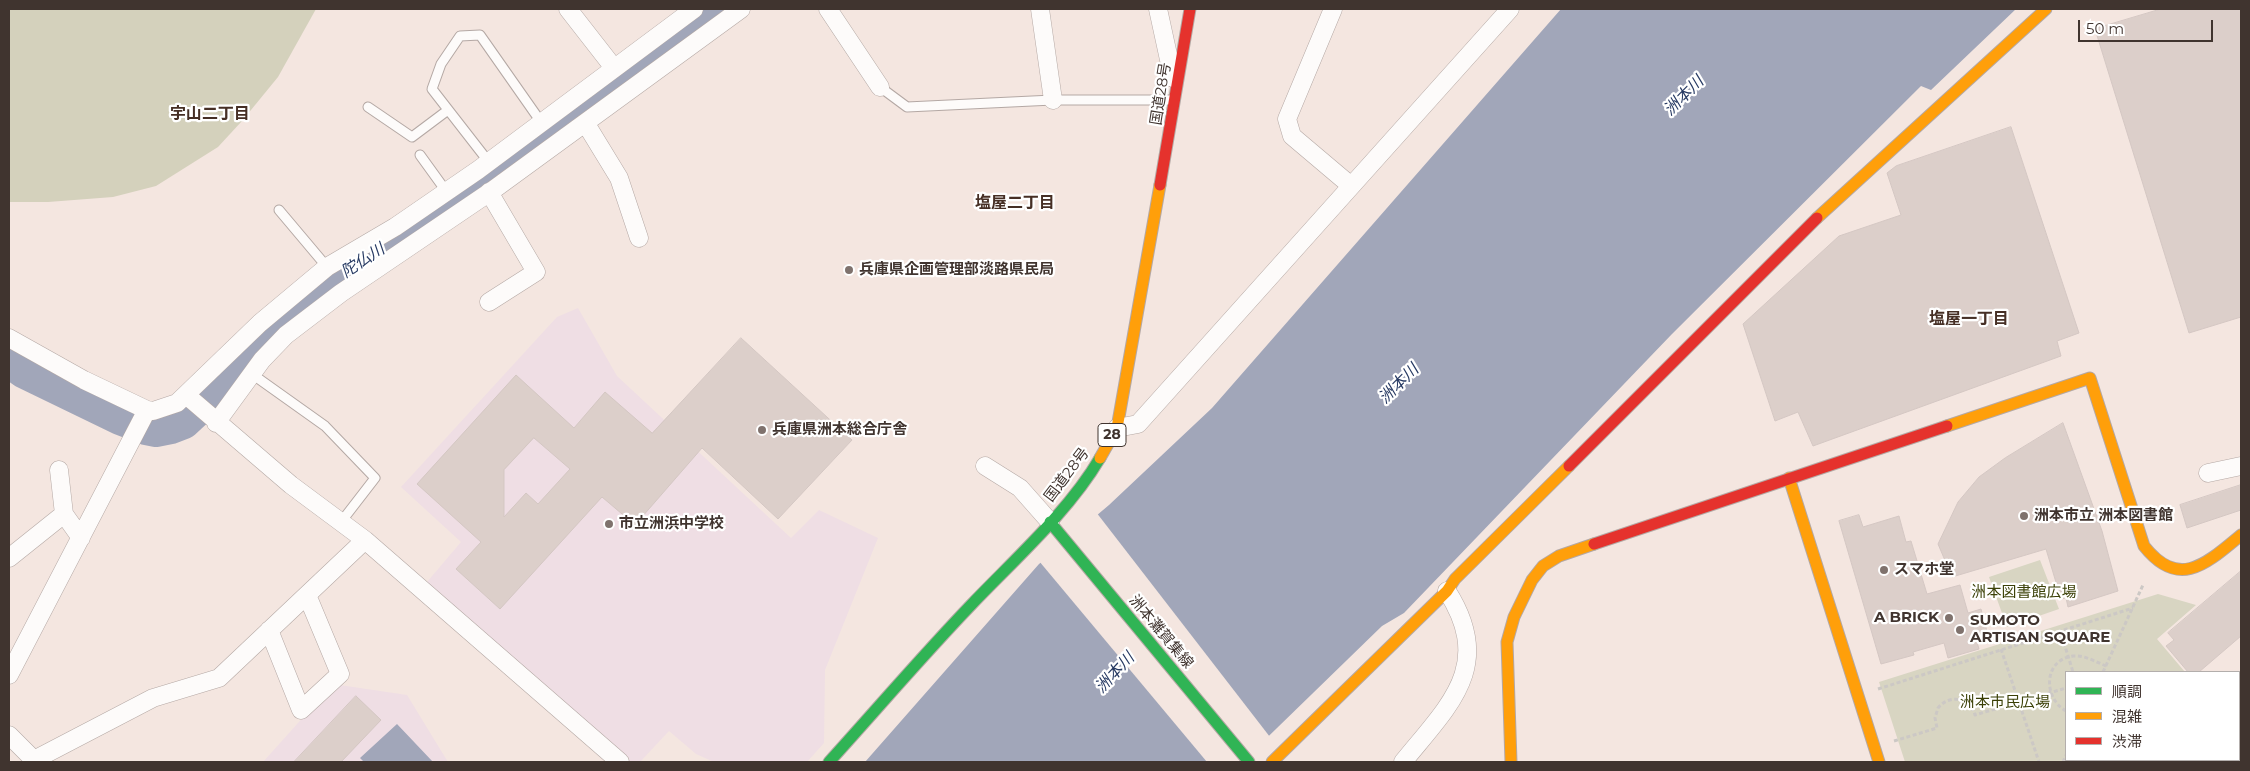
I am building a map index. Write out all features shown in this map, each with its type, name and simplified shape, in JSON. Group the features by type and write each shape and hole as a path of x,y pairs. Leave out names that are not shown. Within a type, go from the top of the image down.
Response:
{"main road":[{"name":"国道28号","path":"829,762 963,613 1056,528 1092,473 1117,428 1190,9"},
{"path":"1272,762 1447,591 1455,579 1831,205 2046,9"},
{"path":"1511,762 1507,642 1514,617 1522,600 1532,580 1543,566 1566,553 2090,378 2144,546 2155,561 2167,568 2189,570 2209,562 2241,535"},
{"path":"1789,478 1879,762"},
{"name":"洲本灘賀集線","path":"1056,528 1249,762"}],"street":[{"path":"9,338 84,380 147,410 153,411 178,403 260,323 327,267 395,227 488,162 693,9"},
{"path":"828,9 880,86"},
{"path":"1040,9 1053,100"},
{"path":"1158,9 1176,97"},
{"path":"1333,9 1287,119 1292,136 1350,185"},
{"path":"1117,428 1138,424 1350,185 1510,9"},
{"path":"216,423 252,374 286,335 349,287 586,124 736,10"},
{"path":"574,11 614,68"},
{"path":"586,124 619,178 639,238"},
{"path":"489,192 536,272 489,302"},
{"path":"186,395 216,423 290,485 365,540 620,762"},
{"path":"9,675 147,410"},
{"path":"985,466 1020,488 1056,528"},
{"path":"2208,473 2241,466"},
{"path":"59,470 64,514 81,538"},
{"path":"9,558 64,514"},
{"path":"9,735 34,760 153,698 219,678 365,540"},
{"path":"1403,762 1449,705 1460,686 1466,665 1466,631 1458,609 1447,591"},
{"path":"269,630 302,710 340,674 307,595"}],"lane":[{"path":"488,162 432,89 441,64 460,36 480,35 541,122"},
{"path":"880,86 907,107 1053,100 1176,97"},
{"path":"368,107 412,137 448,110"},
{"path":"420,155 446,191"},
{"path":"279,210 327,267"},
{"path":"252,374 325,426 375,478 340,522"}],"path":[{"path":"2104,671 2143,584"},
{"path":"1877,689 2133,608"},
{"path":"2060,630 2074,671"},
{"path":"2001,649 2039,762"},
{"path":"2065,710 2057,704 2050,693 2049,683 2055,666 2068,658 2086,658 2106,666"},
{"path":"1894,741 1937,728 1935,718 1938,708 1951,699 1958,699 1968,703 1975,715 2065,688"}],"shaded area":[{"path":"9,9 316,9 278,77 242,121 218,147 156,186 113,197 48,202 9,202"},
{"name":"市立洲浜中学校","path":"578,308 617,376 791,538 819,510 878,538 825,670 824,743 807,762 714,762 696,754 669,731 640,762 631,762 427,582 461,542 401,487 557,317"},
{"path":"333,684 407,695 448,762 263,762"}],"green space":[{"name":"洲本図書館広場","path":"2040,560 2059,609 2007,627 1989,577"},
{"name":"洲本市民広場","path":"2158,594 2196,605 2157,639 2184,671 2065,671 2065,761 2203,762 1905,762 1879,682"}],"water":[{"name":"洲本川","path":"1561,9 2016,9 1931,90 1921,86 1672,334 1404,613 1382,626 1242,762 865,762 1039,564 1109,505 1212,408"},
{"path":"397,724 433,762 364,762 360,758"}],"pier":[{"path":"1096,512 1270,737 1246,762 1207,762 1039,561"}],"building":[{"path":"2161,9 2241,9 2241,317 2189,333 2095,29"},
{"path":"2011,127 2079,333 2057,341 2061,356 1813,446 1798,412 1775,421 1743,324 1839,236 1901,215 1887,173 1896,166"},
{"path":"741,338 852,440 778,519 702,448 635,525 602,497 500,609 456,569 481,542 417,484 516,375 574,428 605,392 652,433","holes":["534,438 570,469 538,504 526,493 504,517 504,470"]},
{"name":"洲本市立 洲本図書館","path":"2063,423 2102,531 2118,591 2068,607 2066,598 2061,599 2046,549 1952,577 1938,544 1958,502 1979,477 2005,458"},
{"path":"2241,485 2241,510 2187,528 2180,505"},
{"path":"1859,515 1863,527 1899,516 1906,542 1911,541 1927,594 1960,585 1968,613 1981,609 1989,639 1977,642 1979,649 1948,658 1944,643 1913,652 1914,655 1881,664 1839,521"},
{"path":"2241,571 2241,636 2200,671 2187,671 2166,646 2174,640 2168,633"},
{"path":"356,696 381,720 341,762 294,762"}],"waterway":[{"name":"陀仏川","path":"9,362 23,372 120,419 146,429 156,431 184,423 227,383 256,344 333,280 465,194 716,9"}],"traffic: fast":[{"path":"829,762 954,623 1057,516 1073,497 1100,458"},
{"path":"1050,522 1249,762"}],"traffic: slow":[{"path":"1817,218 2046,9"},
{"path":"1100,458 1117,428 1160,185"},
{"path":"1947,426 2090,378 2144,546 2157,559 2169,567 2181,570 2204,563 2241,535"},
{"path":"1272,762 1447,591 1455,579 1569,466"},
{"path":"1789,478 1879,762"},
{"path":"1511,762 1507,642 1514,617 1532,580 1543,566 1559,556 1594,544"}],"traffic: jam":[{"path":"1160,185 1190,9"},
{"path":"1569,466 1817,218"},
{"path":"1594,544 1947,426"}],"place":[{"name":"兵庫県企画管理部淡路県民局","path":"849,270"},
{"name":"兵庫県洲本総合庁舎","path":"762,430"},
{"name":"洲本市立 洲本図書館","path":"2024,516"},
{"name":"市立洲浜中学校","path":"609,524"},
{"name":"スマホ堂","path":"1884,570"},
{"name":"A BRICK","path":"1949,618"},
{"name":"SUMOTO ARTISAN SQUARE","path":"1960,630"}],"district":[{"name":"宇山二丁目","path":"210,114"},
{"name":"塩屋二丁目","path":"1015,203"},
{"name":"塩屋一丁目","path":"1969,319"}]}
